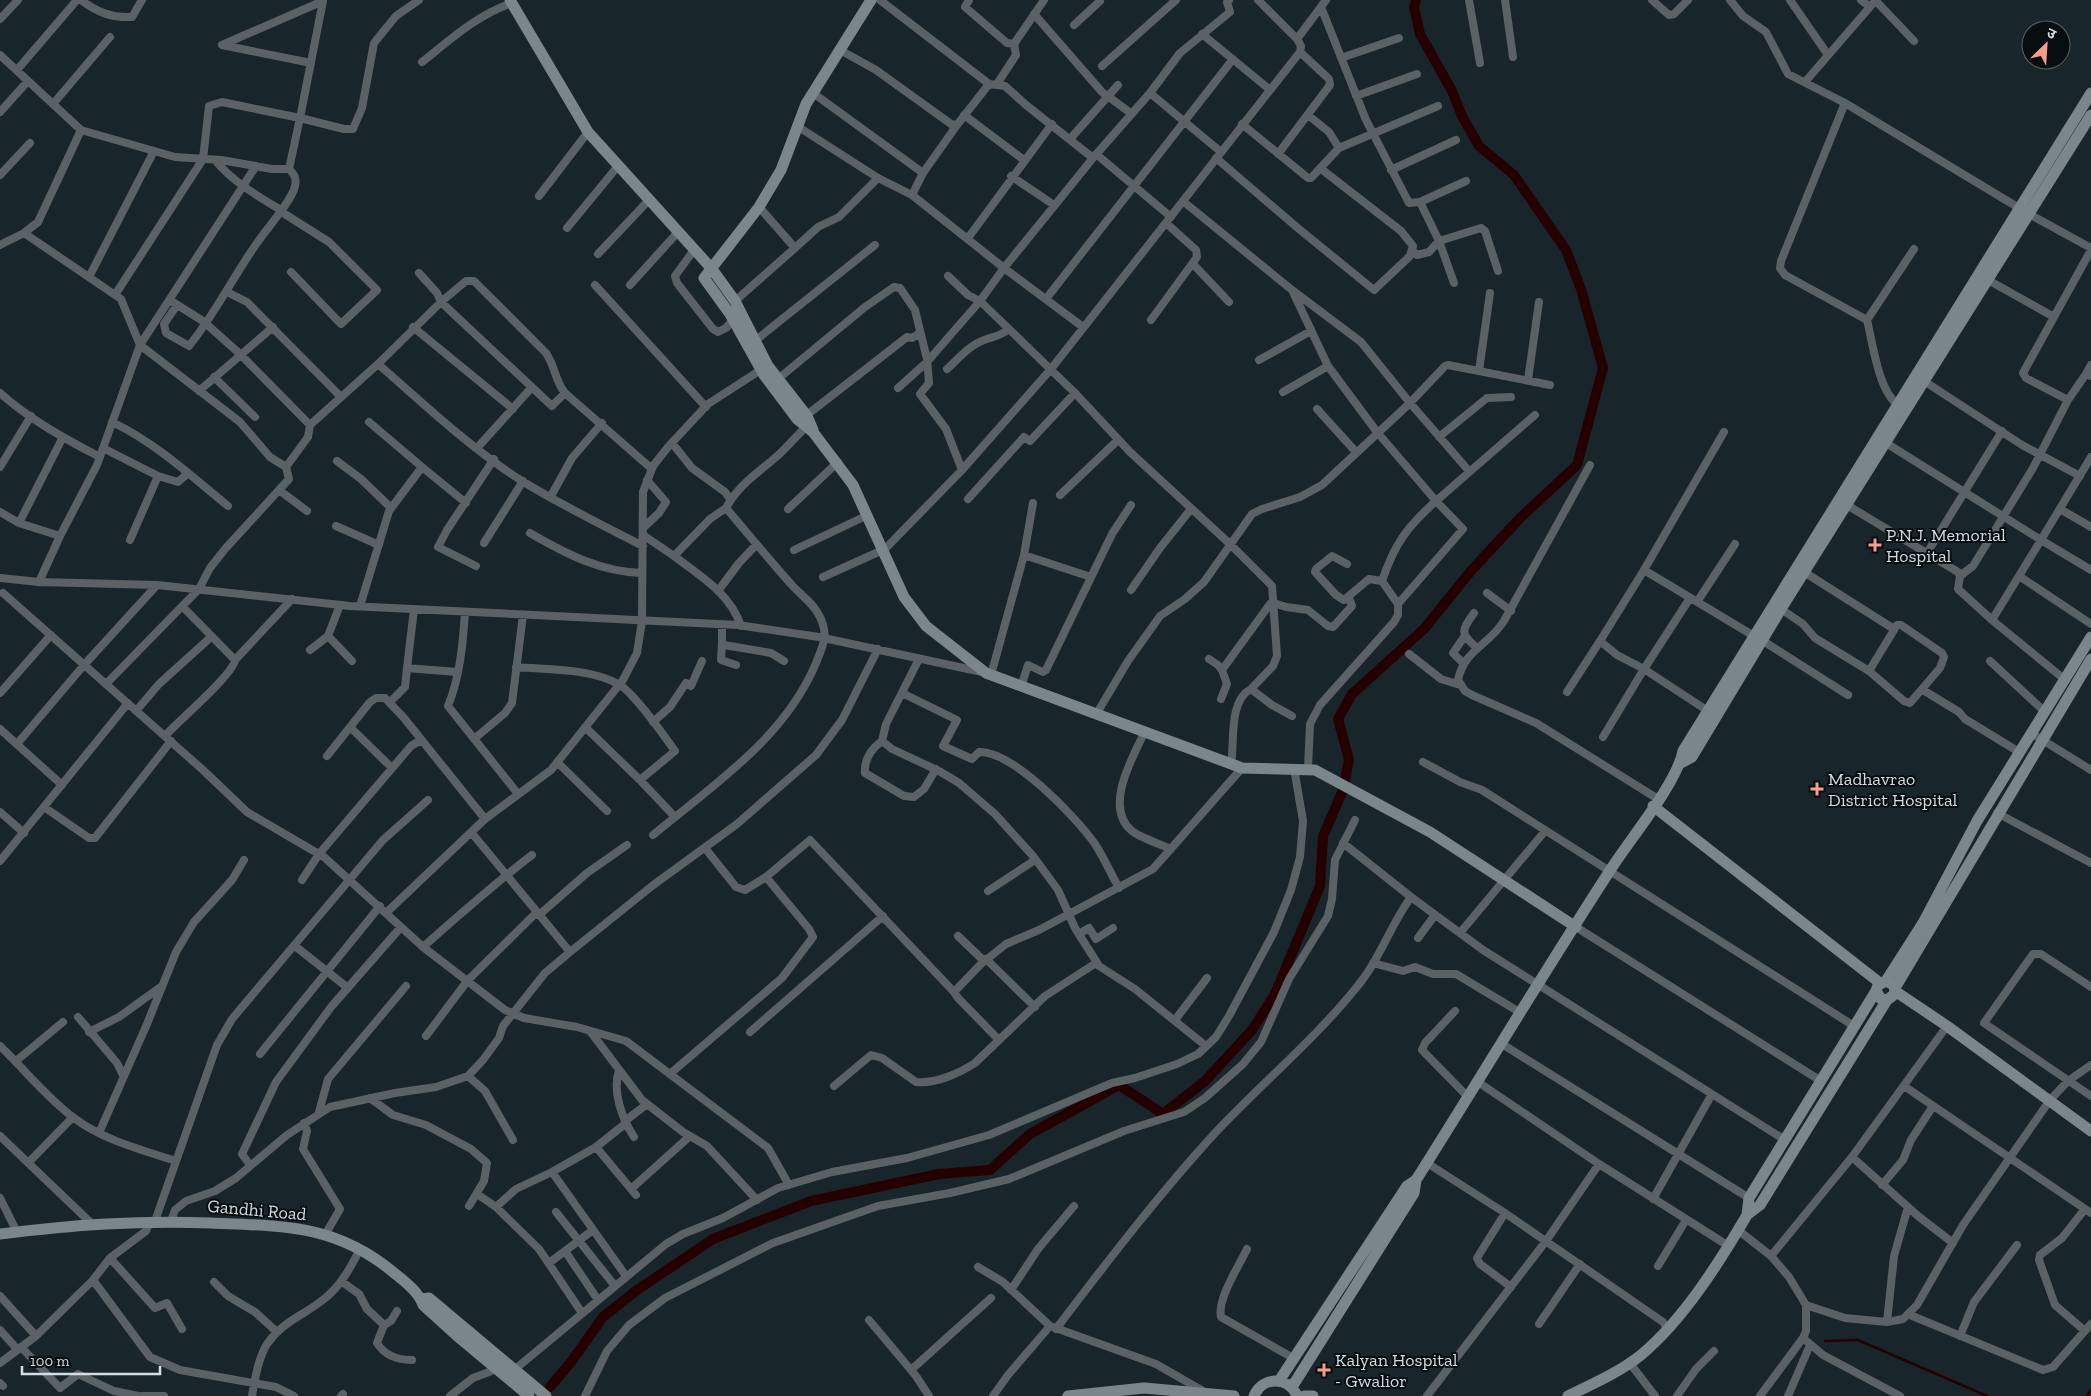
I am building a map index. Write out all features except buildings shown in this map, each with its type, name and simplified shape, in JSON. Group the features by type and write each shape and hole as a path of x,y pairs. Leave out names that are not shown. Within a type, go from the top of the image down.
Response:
{"street":[{"path":"0,19 17,0"},
{"path":"17,70 77,0"},
{"path":"81,0 97,12 119,18 132,17 142,0"},
{"path":"311,62 222,45 324,0"},
{"path":"290,169 324,0"},
{"path":"115,295 203,159 209,106 222,102 300,118 344,130 353,129 362,108 374,43 391,20 418,0"},
{"path":"871,0 812,93 797,126 781,170 759,207 704,278 764,368 854,485 904,597 926,626 988,674"},
{"path":"880,0 993,84 1005,86 1026,105 1134,187 1169,220 1196,250 1197,257 1193,264 1151,320"},
{"path":"969,0 965,6 1007,43 1014,44"},
{"path":"912,195 922,173 964,115 993,84 1016,55 1014,44 1044,0"},
{"path":"1074,25 1100,0"},
{"path":"1102,66 1176,0"},
{"path":"898,388 927,362 980,301 1054,205 1094,156 1150,93 1172,62 1202,34 1230,12 1227,2 1229,0"},
{"path":"1297,38 1326,0"},
{"path":"1469,0 1480,63"},
{"path":"1506,0 1513,57"},
{"path":"1652,0 1669,15 1674,14 1688,0"},
{"path":"1730,0 1743,16 1766,32 1788,74 1845,103 2024,211 2091,249 2023,373 2026,378 2068,400"},
{"path":"1790,0 1828,55"},
{"path":"1861,0 1874,2 1914,41"},
{"path":"422,62 478,18 491,10 511,2 588,132 648,201 712,269 735,301 756,340 764,368 778,379 807,424"},
{"path":"823,576 884,549 962,470 1051,369 1184,202 1269,89 1300,52 1297,38 1263,2"},
{"path":"1805,82 1874,2"},
{"path":"1321,7 1373,134 1409,203 1420,202 1466,181"},
{"path":"1034,14 1108,96 1132,114"},
{"path":"1202,34 1269,89"},
{"path":"53,104 110,37"},
{"path":"1341,58 1399,38"},
{"path":"840,50 876,70 951,124 957,125"},
{"path":"1278,154 1330,85 1330,81 1300,52"},
{"path":"0,55 81,130 174,157 290,169 295,175 296,185 290,200 280,210 255,245 207,324 189,346 166,333 164,324 208,238 256,166"},
{"path":"1046,299 1233,59"},
{"path":"1356,96 1417,74"},
{"path":"0,112 28,81"},
{"path":"1070,139 1118,85"},
{"path":"1254,1396 1260,1386 1279,1381 1295,1392 1414,1193 1416,1180 1610,870 1681,763 1683,751 1758,638 1871,457 1886,443 1988,280 2024,211 2091,92"},
{"path":"812,93 922,173"},
{"path":"1150,93 1184,121 1219,155 1371,289 1377,288 1413,251"},
{"path":"1845,103 1781,261 1780,268 1785,275 1867,320 1885,389 1892,400 1898,404"},
{"path":"1242,124 1308,178 1339,148 1438,106"},
{"path":"964,115 1024,160"},
{"path":"1308,115 1329,132 1339,148"},
{"path":"1681,763 1692,757 1758,638 1782,609 1847,505 1898,404 2024,211 2091,115"},
{"path":"968,238 982,222 986,211 1011,176 1052,124"},
{"path":"797,126 878,178 912,195 1004,268 1083,327"},
{"path":"0,246 24,233 38,222 81,130"},
{"path":"539,196 588,132"},
{"path":"1391,170 1456,140"},
{"path":"0,175 30,143"},
{"path":"89,278 154,151"},
{"path":"215,160 228,176 242,187 329,242 377,290 341,324 291,272"},
{"path":"567,228 618,166"},
{"path":"1320,168 1402,231 1417,255 1429,252 1439,241 1481,228 1485,232 1498,271"},
{"path":"1011,176 1054,205"},
{"path":"735,301 818,227 839,217 878,178"},
{"path":"598,254 648,201"},
{"path":"1184,202 1292,290 1360,342 1410,404 1469,472"},
{"path":"1420,202 1439,241 1454,283"},
{"path":"759,207 795,248"},
{"path":"630,285 678,232"},
{"path":"24,233 121,299 140,345 240,422 270,457 286,467"},
{"path":"756,340 874,245"},
{"path":"694,250 675,276 677,283 713,329 718,332 726,328 733,320"},
{"path":"1867,320 1914,250"},
{"path":"1193,264 1229,302"},
{"path":"419,273 438,293 441,302 552,406 565,393"},
{"path":"948,276 968,295 980,301 1075,393 1118,440 1230,544 1272,586 1277,656 1273,666 1234,708 1234,747 1231,764"},
{"path":"106,684 199,589 210,568 225,549 288,479 286,467 308,437 310,425 378,364 414,327 466,280 474,281 546,353 551,361 556,382 565,393 602,423 652,469"},
{"path":"1988,280 2054,317"},
{"path":"595,286 706,407"},
{"path":"778,379 837,329 894,287 903,291 915,310 927,362 930,383 920,394 946,428 962,470"},
{"path":"1292,290 1328,366 1377,432 1436,501 1463,529 1398,604"},
{"path":"226,292 247,302 341,397"},
{"path":"1479,371 1490,293"},
{"path":"1528,380 1540,302"},
{"path":"174,303 207,324 240,354 310,425"},
{"path":"39,582 100,457 140,345 174,303"},
{"path":"199,392 273,327"},
{"path":"414,327 513,409"},
{"path":"947,369 969,349 984,340 999,337 1009,329"},
{"path":"1259,360 1311,331"},
{"path":"674,556 710,519 726,508 750,476 776,457 807,424 907,337 912,338 920,333"},
{"path":"378,364 494,460 523,481 642,546"},
{"path":"1960,576 1973,566 2040,454 2068,400 2088,375 2091,365"},
{"path":"1283,392 1328,366"},
{"path":"1097,713 1128,660 1160,616 1186,599 1204,582 1252,514 1300,497 1322,485 1377,432 1410,404 1445,366 1550,385"},
{"path":"260,1054 326,972 383,909 485,819 551,770 620,684 636,653 642,621 643,492 652,469 672,443 706,407 764,368"},
{"path":"214,377 255,417"},
{"path":"1924,381 2002,431 2080,476"},
{"path":"478,447 532,387"},
{"path":"968,499 1024,437 1030,441 1075,393"},
{"path":"0,394 63,437 100,457"},
{"path":"1439,437 1488,398 1511,397"},
{"path":"1317,409 1356,452"},
{"path":"1382,581 1394,548 1415,520 1535,415"},
{"path":"0,467 31,416"},
{"path":"112,422 137,434 228,506"},
{"path":"369,422 466,503"},
{"path":"551,496 572,458 602,423"},
{"path":"1927,553 2002,431"},
{"path":"1567,692 1644,570 1724,432"},
{"path":"19,523 63,437"},
{"path":"1060,495 1118,440"},
{"path":"672,443 692,468 725,492 731,500"},
{"path":"1886,443 2091,570"},
{"path":"103,448 158,476 178,482 188,474"},
{"path":"1992,620 2091,457"},
{"path":"476,566 438,547 447,530 494,460"},
{"path":"337,461 361,479 391,508"},
{"path":"788,509 838,462"},
{"path":"1460,685 1458,680 1463,663 1477,648 1494,635 1511,611 1590,465"},
{"path":"360,606 391,508 422,467"},
{"path":"130,540 158,476"},
{"path":"643,532 660,513 666,502 647,480"},
{"path":"484,543 523,481"},
{"path":"278,490 308,511"},
{"path":"988,674 1024,555 1033,502"},
{"path":"1021,687 1028,665 1043,672 1046,670 1112,534 1131,505"},
{"path":"1847,505 1958,572 1960,576 1958,589 1992,620 2064,679"},
{"path":"653,835 742,762 781,722 808,682 826,638 820,618 812,604 792,586 726,508"},
{"path":"1131,590 1155,555 1191,509"},
{"path":"2060,509 2091,527"},
{"path":"0,512 19,523 60,536"},
{"path":"794,550 868,515"},
{"path":"336,526 378,545"},
{"path":"643,532 718,591 736,612 741,626"},
{"path":"530,533 565,554 600,567 642,573"},
{"path":"1603,737 1644,669 1735,544"},
{"path":"718,591 739,563 756,545"},
{"path":"1024,555 1091,577"},
{"path":"1347,564 1332,556 1316,568 1316,572 1336,595 1344,600 1349,598 1369,580 1382,581"},
{"path":"1644,570 1758,638 1848,695"},
{"path":"1804,572 1894,629"},
{"path":"2019,576 2091,624"},
{"path":"0,578 13,581 157,585 340,605 741,626 826,638 988,674 1242,768 1263,770 1312,769 1363,794 1430,832 1576,927 1821,1081"},
{"path":"13,581 1,594 128,703 247,812 318,854 383,909 423,947 512,1014 626,1041 671,1073 768,1148 789,1185"},
{"path":"1312,769 1310,724 1320,705 1394,622 1398,615 1398,604 1382,581"},
{"path":"17,744 84,665 157,585"},
{"path":"1487,593 1511,611"},
{"path":"1222,670 1265,608 1274,603 1308,610 1328,626 1333,627 1351,609 1352,606 1349,598"},
{"path":"165,736 221,682 232,669 236,660 292,600"},
{"path":"310,650 328,636 340,605"},
{"path":"183,607 236,660"},
{"path":"390,702 405,687 414,609"},
{"path":"1782,609 1803,624 1815,638 1869,671 1907,702 1913,702 1923,690 1940,668 1944,655 1902,625 1897,625 1869,671"},
{"path":"465,612 457,672 453,693 448,706 518,794"},
{"path":"1463,663 1454,653 1464,637 1464,627 1474,614"},
{"path":"474,739 505,713 512,703 523,615"},
{"path":"722,625 721,660 736,665"},
{"path":"0,693 50,635"},
{"path":"136,711 159,684 211,636"},
{"path":"328,636 352,661"},
{"path":"1464,637 1477,648"},
{"path":"1571,1395 1629,1362 1668,1330 1747,1215 1760,1205 1887,989 1977,822 2091,637"},
{"path":"1600,641 1618,655 1644,669 1708,711"},
{"path":"722,643 758,652 771,653 784,661"},
{"path":"171,1221 175,1210 186,1200 215,1191 236,1178 319,1112 330,1107 370,1098 436,1087 468,1076 499,1038 503,1026 545,973 737,824 816,755 842,720 878,650"},
{"path":"1409,654 1441,679 1460,685 1472,695 1536,723 1655,803 1887,989 1948,1026 2091,1131"},
{"path":"919,659 886,724 882,741 874,747 864,765 865,773 904,796 914,797 924,789 936,769"},
{"path":"1209,659 1222,670 1228,684 1221,699"},
{"path":"1747,1215 1748,1198 1854,1026 1887,989 1933,928 1998,813 2091,659"},
{"path":"653,722 670,707 686,683 690,686 702,661"},
{"path":"1990,661 2044,712"},
{"path":"516,667 585,673 620,684 675,751 640,780"},
{"path":"407,668 457,672"},
{"path":"1251,689 1272,705 1292,716"},
{"path":"1923,690 1959,712 1965,719 2020,752"},
{"path":"902,693 957,720 943,746 972,759 979,752 987,752 1017,765 1035,780 1094,844 1119,888"},
{"path":"327,756 370,702 376,698 385,698 485,819"},
{"path":"0,861 128,703"},
{"path":"350,727 388,764"},
{"path":"585,727 675,817"},
{"path":"0,729 62,785"},
{"path":"1145,731 1124,779 1120,797 1121,814 1126,825 1134,832 1171,849"},
{"path":"2031,733 2091,770"},
{"path":"302,880 318,854 411,746 421,740"},
{"path":"882,741 892,749 936,769 959,783 994,814 1036,860 1058,890 1069,915 1096,963 1108,973 1135,989 1206,1046"},
{"path":"44,807 89,838 95,838 171,742"},
{"path":"557,762 607,811"},
{"path":"1423,762 1460,782 1482,790 1854,1026"},
{"path":"954,992 985,960 1006,944 1069,915 1154,869 1242,768"},
{"path":"514,1370 666,1244 683,1234 722,1218 756,1200 789,1185 832,1172 907,1158 989,1135 1112,1083 1177,1064 1198,1054 1216,1037 1229,1016 1274,932 1291,890 1300,857 1303,822 1294,768"},
{"path":"0,1363 36,1336 93,1280 110,1258 146,1231 152,1221 176,1161 217,1045 232,1019 350,882 383,840 428,800"},
{"path":"0,812 24,833"},
{"path":"1998,813 2091,863"},
{"path":"585,1396 607,1351 629,1325 665,1298 756,1251 816,1226 878,1206 950,1193 1009,1179 1124,1132 1184,1112 1205,1098 1243,1064 1261,1042 1289,979 1328,916 1332,899 1335,860 1355,820"},
{"path":"1460,933 1545,831"},
{"path":"471,832 570,952"},
{"path":"704,848 739,889 752,888 810,840 999,1040"},
{"path":"1343,843 1411,898 1538,986 1785,1140"},
{"path":"426,1036 468,980 538,913 587,873 627,845"},
{"path":"423,947 469,905 491,890 506,875 532,855"},
{"path":"99,1133 176,952 194,922 232,880 244,860"},
{"path":"988,891 1036,860"},
{"path":"671,1073 782,978 813,937 766,877"},
{"path":"993,1396 1008,1374 1053,1328 1216,1132 1331,1017 1358,987 1398,915 1411,898"},
{"path":"1418,938 1435,915"},
{"path":"750,1032 883,916"},
{"path":"250,1165 242,1154 276,1082 348,988 401,927"},
{"path":"1079,934 1089,928 1096,939 1113,928"},
{"path":"958,936 1035,1007"},
{"path":"295,946 348,988"},
{"path":"2091,987 2040,954 2033,954 1984,1023 2091,1096"},
{"path":"834,1086 871,1055 882,1058 916,1082 937,1080 962,1071 975,1063 1053,990 1096,963"},
{"path":"1373,963 1403,971 1415,967 1433,974 1456,974 1521,1013"},
{"path":"1175,1020 1207,978"},
{"path":"89,1032 119,1016 162,986"},
{"path":"319,1112 328,1080 406,986"},
{"path":"1455,1011 1425,1043 1422,1050 1468,1097"},
{"path":"78,1017 117,1063 123,1075"},
{"path":"16,1061 63,1022"},
{"path":"1771,1256 1852,1157 1948,1026"},
{"path":"590,1031 647,1104 690,1136 707,1146 756,1200"},
{"path":"1502,1044 1748,1198"},
{"path":"0,1046 73,1117 99,1133 176,1161"},
{"path":"1806,1305 1845,1318 1887,1322 1903,1319 1910,1315 1953,1243 2050,1100 2068,1081 2091,1065"},
{"path":"619,1070 615,1082 625,1123 634,1137"},
{"path":"468,1076 485,1091 513,1140"},
{"path":"1478,1082 1599,1164 1728,1245"},
{"path":"1904,1086 2088,1211 2062,1238 2040,1254 2039,1260 2055,1305 2084,1331"},
{"path":"1653,1199 1712,1094"},
{"path":"370,1098 393,1115 426,1125 479,1155 487,1163 488,1172 469,1206"},
{"path":"496,1206 516,1189 552,1172 596,1147 647,1104"},
{"path":"1882,1184 1903,1160 1911,1140 1933,1106"},
{"path":"28,1163 73,1117"},
{"path":"304,1123 307,1131 303,1149 340,1209 325,1235"},
{"path":"0,1136 91,1223"},
{"path":"596,1147 633,1192 690,1136"},
{"path":"1852,1157 1908,1208 1953,1243"},
{"path":"1427,1162 1580,1264 1663,1322 1668,1330"},
{"path":"1427,1396 1546,1241 1599,1164"},
{"path":"552,1172 626,1276"},
{"path":"1279,1381 1407,1186 1416,1180"},
{"path":"477,1194 496,1206 539,1249 582,1313"},
{"path":"0,1198 17,1232"},
{"path":"1011,1290 1038,1249 1074,1206"},
{"path":"1887,1322 1894,1256 1908,1208"},
{"path":"556,1212 615,1286"},
{"path":"1506,1213 1476,1258 1480,1264 1511,1287"},
{"path":"1658,1266 1686,1220"},
{"name":"Gandhi Road","path":"0,1234 91,1223 171,1221 276,1225 300,1228 325,1235 360,1249 381,1262 421,1299 429,1298 514,1370 538,1394"},
{"path":"548,1263 593,1230"},
{"path":"1738,1230 1771,1256 1788,1277 1806,1305 1806,1332 1803,1338 1760,1396"},
{"path":"1960,1336 1974,1302 2017,1245"},
{"path":"252,1396 256,1371 266,1347 277,1332 289,1320 325,1299 341,1281 360,1249"},
{"path":"1247,1249 1222,1300 1219,1310 1221,1317 1295,1359"},
{"path":"565,1251 598,1300"},
{"path":"110,1258 155,1308 167,1303 182,1329"},
{"path":"1539,1324 1580,1264"},
{"path":"978,1267 1003,1282 1053,1328 1156,1364 1205,1394"},
{"path":"93,1280 150,1357 180,1370 276,1387 294,1396"},
{"path":"341,1281 359,1294 368,1309 384,1325"},
{"path":"214,1282 228,1296 255,1312 277,1332"},
{"path":"0,1296 36,1336"},
{"path":"911,1370 991,1298"},
{"path":"421,1299 424,1305 436,1317 497,1370 516,1392 538,1394"},
{"path":"397,1311 392,1321 384,1325 377,1343 382,1351 397,1359 412,1360"},
{"path":"1910,1315 2043,1370 2053,1367 2091,1324"},
{"path":"870,1320 911,1370 929,1396"},
{"path":"0,1330 60,1388 65,1396"},
{"path":"1803,1338 1837,1363 1900,1396"},
{"path":"1788,1396 1810,1345"},
{"path":"1677,1396 1696,1369 1714,1350"},
{"path":"1629,1362 1654,1396"},
{"path":"450,1396 473,1378 497,1370"},
{"path":"60,1388 78,1374 114,1391 140,1396 164,1396"},
{"path":"1068,1396 1144,1388 1234,1396"},
{"path":"1304,1396 1313,1396"}],"waterway":[{"path":"550,1387 571,1362 603,1317 637,1290 713,1239 811,1201 939,1174 990,1170 1030,1134 1119,1085 1163,1114 1205,1081 1252,1030 1275,994 1320,886 1323,836 1343,790 1349,760 1338,719 1352,694 1424,629 1470,572 1521,517 1577,465 1603,368 1581,289 1566,250 1514,175 1479,146 1462,116 1452,91 1420,34 1414,7 1416,0"},
{"path":"1825,1341 1858,1340 1987,1396"},
{"path":"2087,1396 2091,1390"}],"place":[{"name":"P.N.J. Memorial Hospital","path":"1875,545"},
{"name":"Madhavrao District Hospital","path":"1817,789"},
{"name":"Kalyan Hospital - Gwalior","path":"1324,1370"}]}
